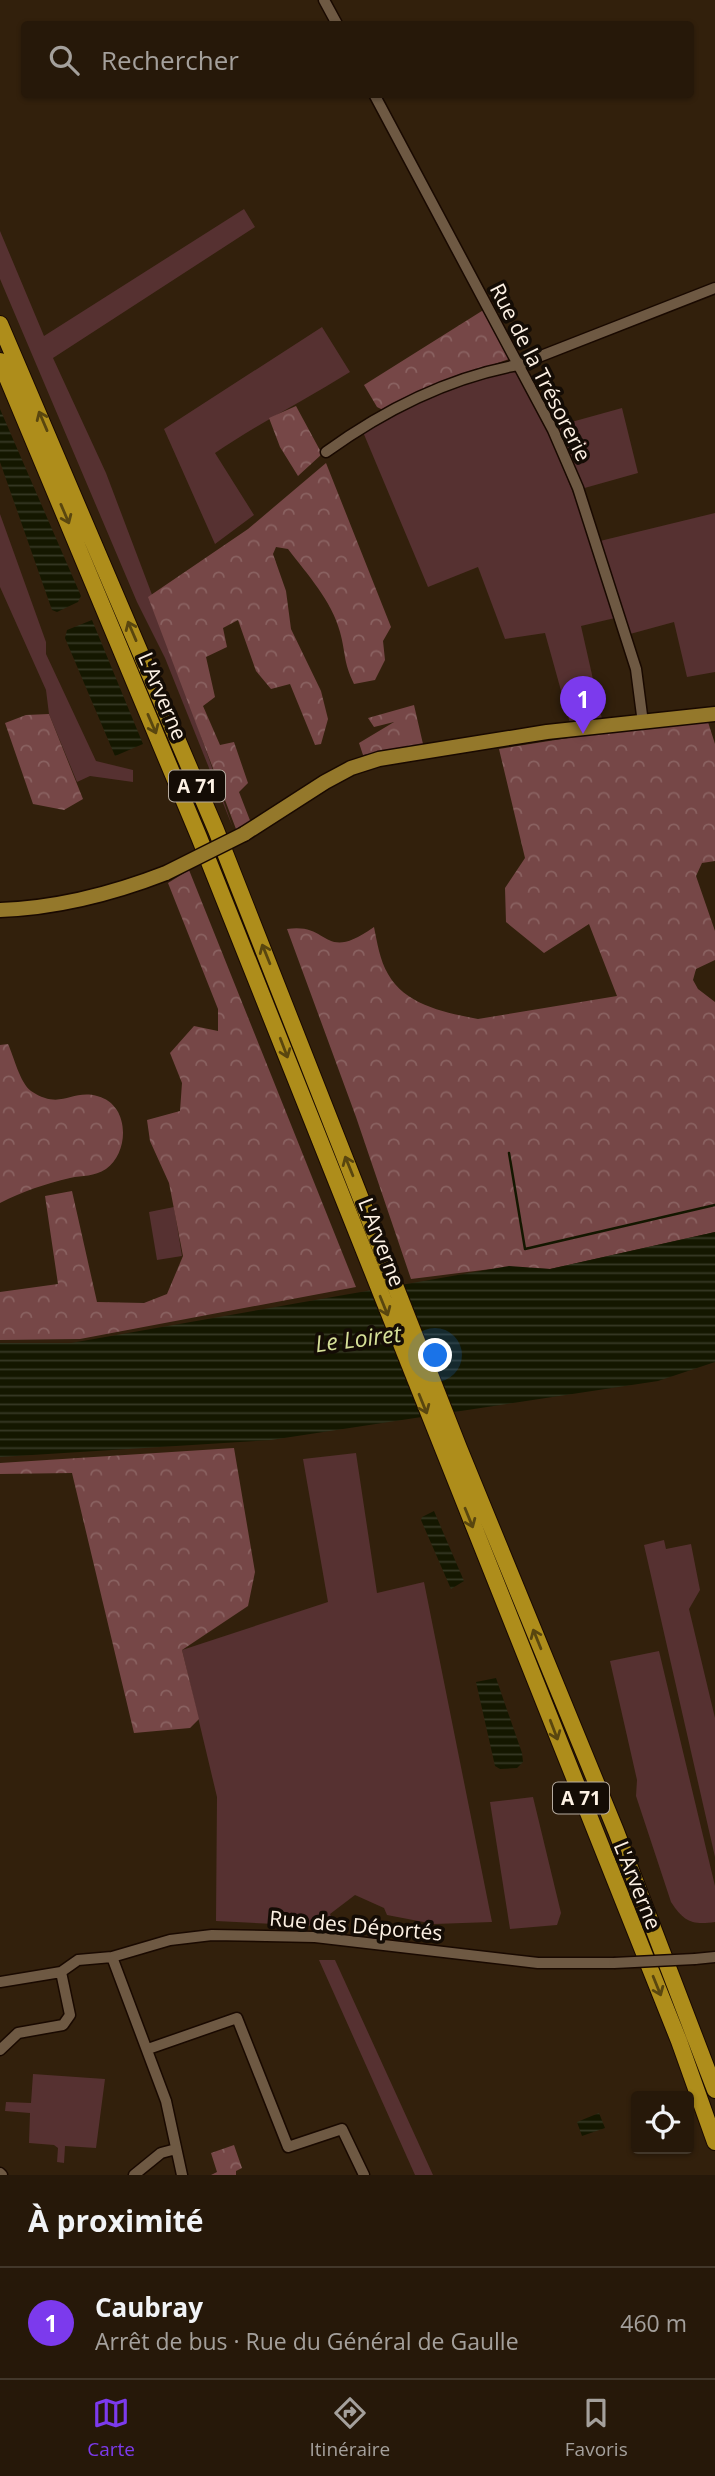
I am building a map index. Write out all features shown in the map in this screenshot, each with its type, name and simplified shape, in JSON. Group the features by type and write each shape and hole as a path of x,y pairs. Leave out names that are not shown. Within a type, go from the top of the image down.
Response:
{"highway":[{"name":"L'Arverne","path":"0,324 216,830 459,1448 616,1831 715,2090"},
{"name":"L'Arverne","path":"0,361 199,837 443,1455 679,2041 715,2142"}],"main road":[{"path":"0,910 60,904 110,893 166,873 244,834 351,768 379,759 547,732 715,714"}],"street":[{"path":"324,0 335,21"},
{"name":"Rue de la Trésorerie","path":"376,98 553,430 578,488 636,669 643,723"},
{"path":"326,452 381,415 414,398 492,370 518,365 715,288"},
{"name":"Rue des Déportés","path":"0,1982 61,1972 78,1960 113,1957 170,1940 212,1935 315,1937 527,1962 614,1963 715,1957"},
{"path":"113,1957 166,2101 182,2175"},
{"path":"0,2050 18,2033 63,2025 70,2015 61,1972"},
{"path":"148,2049 237,2018 288,2147 342,2129 364,2175"},
{"path":"134,2175 161,2153 176,2149"}],"shaded area":[{"path":"244,209 255,227 53,358 106,473 151,592 233,828 165,658 137,602 0,279 0,231 44,336"},
{"path":"322,327 350,372 215,453 254,515 215,544 164,429"},
{"path":"510,370 517,373 550,436 578,505 615,618 581,626 602,719 570,723 545,633 505,639 478,567 428,587 363,432 440,390"},
{"path":"622,408 638,473 581,489 557,426"},
{"path":"715,513 715,672 687,677 674,622 630,634 600,541"},
{"path":"0,514 46,642 46,654 96,761 133,770 133,782 90,776 77,782 49,714 46,690 0,587"},
{"path":"174,1207 182,1256 157,1260 149,1212"},
{"path":"356,1453 377,1593 424,1582 492,1922 434,1924 387,1915 384,1908 355,1895 330,1914 336,1927 216,1921 217,1797 182,1650 328,1602 303,1459"},
{"path":"664,1540 666,1549 691,1544 700,1590 689,1609 715,1718 715,1857 644,1545"},
{"path":"659,1651 715,1886 715,1922 689,1921 671,1902 636,1796 637,1780 610,1661"},
{"path":"533,1797 561,1913 557,1925 510,1929 490,1802"},
{"path":"319,1960 335,1960 433,2175 415,2175"},
{"path":"33,2074 105,2079 96,2148 65,2146 64,2163 57,2162 58,2148 54,2145 29,2143 30,2113 5,2111 6,2102 31,2103"}],"green space":[{"path":"485,309 509,359 432,386 383,410 377,407 364,385"},
{"path":"296,406 322,454 298,476 280,447 269,418"},
{"path":"326,463 391,627 383,641 385,660 375,680 354,684 331,609 288,549 276,547 273,554 286,591 291,629 321,691 328,719 321,744 315,745 290,684 271,689 256,671 238,620 223,628 227,647 206,657 215,697 203,706 220,745 234,742 248,783 239,792 251,823 236,829 148,597 248,529"},
{"path":"414,705 423,744 363,755 359,743 394,722 374,727 368,718"},
{"path":"49,714 83,799 64,810 33,804 5,723 26,715"},
{"path":"708,722 715,744 715,861 702,863 696,876 715,931 715,960 696,969 693,980 698,989 715,1002 715,1232 550,1269 507,1267 411,1279 356,1117 287,929 301,928 335,942 345,942 374,927 383,963 395,985 427,1006 466,1017 478,1019 617,996 589,924 544,953 506,922 505,888 525,858 499,749 606,732"},
{"path":"189,870 356,1287 80,1339 0,1340 0,1292 58,1284 45,1196 72,1191 97,1302 144,1303 167,1294 183,1256 169,1183 150,1141 147,1120 180,1111 182,1083 170,1053 194,1026 218,1031 218,1009 168,883"},
{"path":"8,1044 20,1076 31,1091 41,1097 58,1100 80,1095 97,1096 116,1108 123,1129 119,1152 102,1172 43,1185 0,1203 0,1045"},
{"path":"234,1448 255,1572 248,1606 182,1650 199,1719 190,1728 134,1733 72,1473 0,1474 0,1463"},
{"path":"234,2145 242,2168 236,2171 236,2175 211,2175 217,2172 211,2153"}],"water":[{"path":"0,409 81,596 78,602 57,612 52,610 0,462"},
{"path":"92,620 143,744 115,756 65,638 67,630"},
{"name":"Le Loiret","path":"715,1232 715,1362 658,1381 271,1440 0,1457 0,1343 71,1343 509,1266 550,1269"},
{"path":"434,1511 464,1581 451,1589 421,1520"},
{"path":"496,1678 522,1753 523,1762 517,1768 500,1769 495,1766 476,1682"},
{"path":"599,2113 605,2128 582,2136 577,2122"}],"waterway":[{"path":"509,1153 525,1249 715,1205"}],"place":[{"name":"Caubray","path":"583,734"}]}
